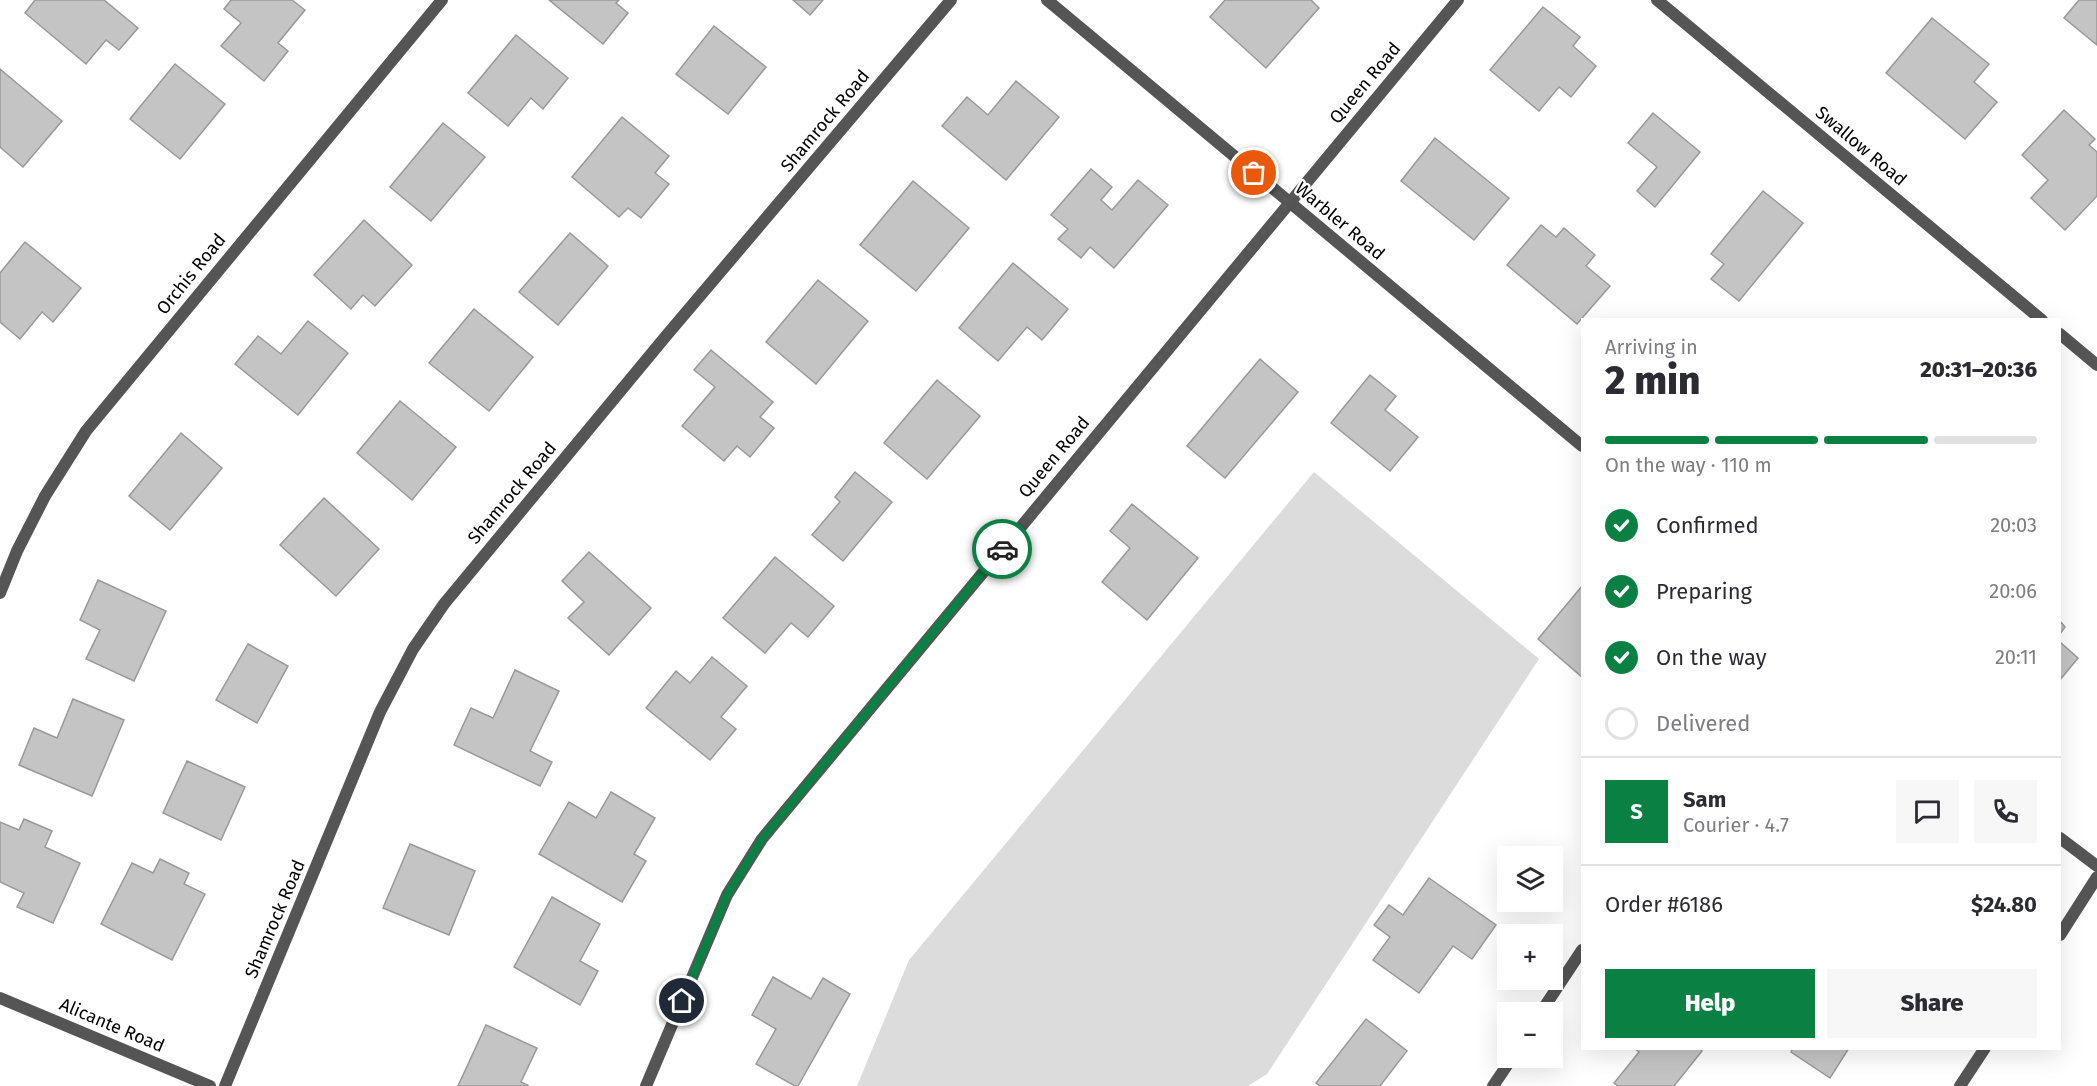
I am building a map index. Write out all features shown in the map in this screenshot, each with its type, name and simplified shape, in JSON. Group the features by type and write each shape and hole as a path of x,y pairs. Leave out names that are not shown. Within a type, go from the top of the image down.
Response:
{"street":[{"name":"Orchis Road","path":"0,593 17,551 45,496 86,431 442,0"},
{"name":"Shamrock Road","path":"225,1086 380,712 413,649 444,604 666,336 951,0"},
{"name":"Warbler Road","path":"1047,0 1581,445"},
{"name":"Queen Road","path":"646,1086 727,895 762,839 1458,0"},
{"name":"Swallow Road","path":"1657,0 2040,318"},
{"path":"2061,335 2097,365"},
{"path":"2061,839 2097,866"},
{"path":"2061,933 2097,877"},
{"path":"1548,1002 1581,952"},
{"name":"Alicante Road","path":"0,998 210,1086"},
{"path":"1960,1086 1984,1050"},
{"path":"1493,1086 1505,1068"}],"shaded area":[{"path":"1314,472 1539,659 1267,1074 1248,1086 857,1086 909,960"}],"building":[{"path":"35,0 104,0 138,28 119,50 106,40 86,64 25,13"},
{"path":"231,0 292,0 305,10 278,43 288,51 264,81 221,46 241,23 224,9"},
{"path":"549,0 619,0 616,3 628,13 603,44"},
{"path":"793,0 823,0 810,15"},
{"path":"1225,0 1311,0 1319,8 1266,68 1210,17"},
{"path":"2079,0 2097,0 2097,45 2064,18"},
{"path":"1543,7 1580,37 1573,46 1596,66 1571,97 1559,87 1539,111 1490,70"},
{"path":"1932,18 1989,64 1974,82 1997,102 1965,139 1886,73"},
{"path":"714,26 766,67 728,114 676,74"},
{"path":"516,35 568,78 543,109 531,98 508,126 468,93"},
{"path":"175,64 225,104 180,159 130,119"},
{"path":"0,69 62,121 23,167 0,147"},
{"path":"1016,81 1059,117 1006,180 942,126 967,97 988,115"},
{"path":"2064,110 2095,139 2089,145 2097,152 2097,196 2065,230 2031,198 2048,180 2022,155"},
{"path":"1653,113 1700,152 1655,207 1637,191 1657,167 1628,143"},
{"path":"622,117 669,156 655,173 669,184 641,218 628,208 619,217 572,177"},
{"path":"443,123 485,157 431,221 390,187"},
{"path":"1435,138 1509,198 1474,240 1401,181"},
{"path":"1091,169 1112,187 1101,200 1112,210 1138,180 1168,205 1114,268 1090,247 1081,258 1058,239 1068,229 1051,215"},
{"path":"913,181 969,228 916,291 860,245"},
{"path":"1763,191 1803,223 1739,301 1711,279 1724,264 1711,254"},
{"path":"364,220 412,265 375,306 363,295 351,309 314,275"},
{"path":"1541,225 1556,237 1564,228 1595,255 1586,266 1610,286 1577,324 1507,265"},
{"path":"570,233 608,266 558,325 519,292"},
{"path":"25,242 81,288 53,322 42,312 20,339 0,322 0,273"},
{"path":"1013,263 1068,309 1042,340 1027,327 998,361 959,328"},
{"path":"818,280 868,321 816,384 766,342"},
{"path":"474,309 533,357 489,411 429,363"},
{"path":"308,321 348,353 298,415 235,364 258,336 281,354"},
{"path":"711,350 773,402 760,417 774,428 750,457 737,446 724,461 682,426 715,387 694,370"},
{"path":"1260,359 1298,392 1225,478 1187,446"},
{"path":"1370,375 1396,396 1385,410 1418,437 1390,471 1331,423"},
{"path":"937,380 980,416 927,479 884,443"},
{"path":"400,401 456,447 412,500 357,453"},
{"path":"181,433 222,468 170,530 129,496"},
{"path":"855,472 892,502 843,561 812,535 840,502 835,497"},
{"path":"324,498 379,549 336,596 280,545"},
{"path":"1132,504 1198,558 1147,620 1102,582 1130,548 1110,531"},
{"path":"589,552 651,608 609,655 568,618 584,602 562,581"},
{"path":"775,557 834,606 808,637 791,623 765,653 723,618"},
{"path":"98,580 166,611 134,681 86,659 100,630 80,620"},
{"path":"1581,587 1581,676 1538,639"},
{"path":"2061,643 2078,658 2061,679"},
{"path":"248,644 288,666 257,723 216,700"},
{"path":"712,657 747,686 721,717 736,729 710,760 646,708 676,671 690,683"},
{"path":"515,670 559,691 530,751 552,762 540,786 454,745 471,708 493,718"},
{"path":"73,699 124,720 92,796 19,765 34,728 57,738"},
{"path":"187,761 245,787 221,840 163,813"},
{"path":"611,792 655,818 634,854 646,861 622,902 539,854 569,802 596,818"},
{"path":"24,819 52,831 45,847 80,863 53,923 17,907 24,893 0,882 0,822 19,830"},
{"path":"410,844 475,871 449,935 383,908"},
{"path":"160,859 189,873 184,884 205,894 172,960 101,924 132,863 153,873"},
{"path":"1429,878 1496,925 1472,959 1453,946 1419,993 1373,960 1390,937 1374,925 1389,905 1403,915"},
{"path":"552,897 600,924 580,961 598,971 580,1005 514,967"},
{"path":"773,977 811,999 823,978 850,994 798,1086 756,1064 776,1029 752,1015"},
{"path":"1366,1019 1407,1051 1380,1086 1320,1086 1316,1083"},
{"path":"486,1025 537,1048 521,1082 529,1086 458,1086"},
{"path":"1636,1050 1702,1051 1674,1086 1618,1086 1614,1083 1639,1052"},
{"path":"1792,1050 1848,1050 1830,1078 1791,1052"}],"way so far":[{"path":"1002,549 1289,202 1254,173"}],"route":[{"path":"682,1001 727,895 762,839 1002,549"}]}
